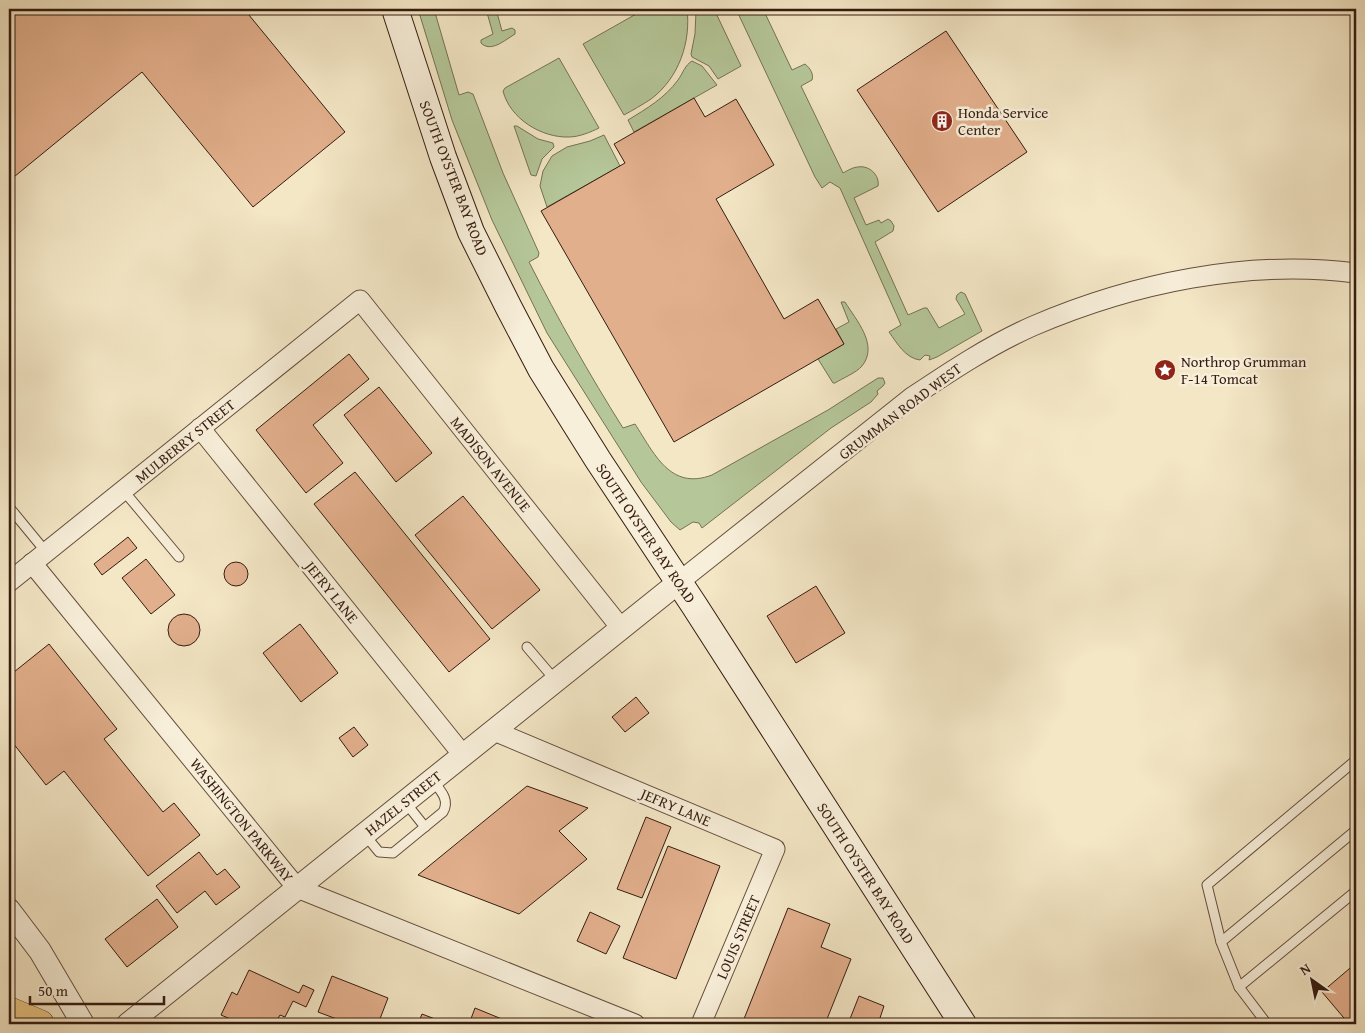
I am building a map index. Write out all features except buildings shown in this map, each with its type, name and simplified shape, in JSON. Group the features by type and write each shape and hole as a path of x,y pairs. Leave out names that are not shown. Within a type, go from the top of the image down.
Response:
{"main road":[{"name":"SOUTH OYSTER BAY ROAD","path":"395,9 446,167 472,232 541,369 587,444 679,582 963,1024"},
{"path":"9,1011 40,1024"}],"street":[{"name":"GRUMMAN ROAD WEST","path":"679,582 912,397 950,371 1033,326 1107,298 1194,278 1267,270 1356,273"},
{"name":"MULBERRY STREET","path":"9,582 360,300"},
{"name":"MADISON AVENUE","path":"360,300 621,628"},
{"name":"JEFRY LANE","path":"200,428 463,755"},
{"name":"WASHINGTON PARKWAY","path":"39,558 297,888 635,1024"},
{"name":"HAZEL STREET","path":"128,1024 679,582"},
{"name":"JEFRY LANE","path":"494,730 775,849"},
{"name":"LOUIS STREET","path":"701,1024 775,849"},
{"path":"9,910 40,951 84,1024"}],"lane":[{"path":"123,490 179,557"},
{"path":"9,506 39,558"},
{"path":"526,647 556,681"},
{"path":"1267,1024 1239,987 1221,942 1207,885 1356,761"},
{"path":"364,834 379,852 393,853 443,812 446,798 432,780"},
{"path":"405,802 425,827"},
{"path":"1221,942 1356,830"},
{"path":"1239,987 1356,891"}],"green space":[{"path":"418,9 434,9 459,95 468,92 473,94 503,173 539,253 538,257 529,262 551,304 623,428 635,424 657,457 674,474 685,478 697,479 712,475 828,410 878,378 883,378 885,383 877,391 878,394 871,402 831,428 702,528 699,523 693,522 680,530 671,522 641,482 547,333 492,220 452,120"},
{"path":"486,9 496,9 502,31 512,28 515,30 515,34 494,46 489,47 481,43 481,40 493,34"},
{"path":"645,9 687,9 688,21 685,46 676,70 669,81 651,99 624,115 583,44"},
{"path":"714,9 741,66 718,79 709,66 692,57 691,54 695,34 696,11"},
{"path":"736,9 763,9 792,70 805,64 810,69 812,80 801,86 843,173 862,167 870,169 877,178 878,186 854,198 866,225 879,220 881,223 888,219 894,226 893,231 875,242 908,315 927,308 939,328 965,314 956,299 957,295 961,292 965,294 982,331 929,360 930,356 925,355 920,360 915,359 898,345 889,332 901,325 840,188 830,182 822,188 815,177"},
{"path":"559,58 599,128 573,137 548,134 528,125 512,110 503,91 505,88"},
{"path":"692,61 702,66 717,85 634,132 628,120 655,103 667,92"},
{"path":"514,126 538,139 553,143 554,147 542,159 536,176 531,175"},
{"path":"604,135 620,166 547,207 540,186 543,171 552,156 567,147"},
{"path":"841,302 845,302 860,325 867,341 868,350 867,358 859,369 833,383 818,359 844,344 836,329 849,322"}],"place":[{"name":"Honda Service Center","path":"942,121"},
{"name":"Northrop Grumman F-14 Tomcat","path":"1165,370"}]}
